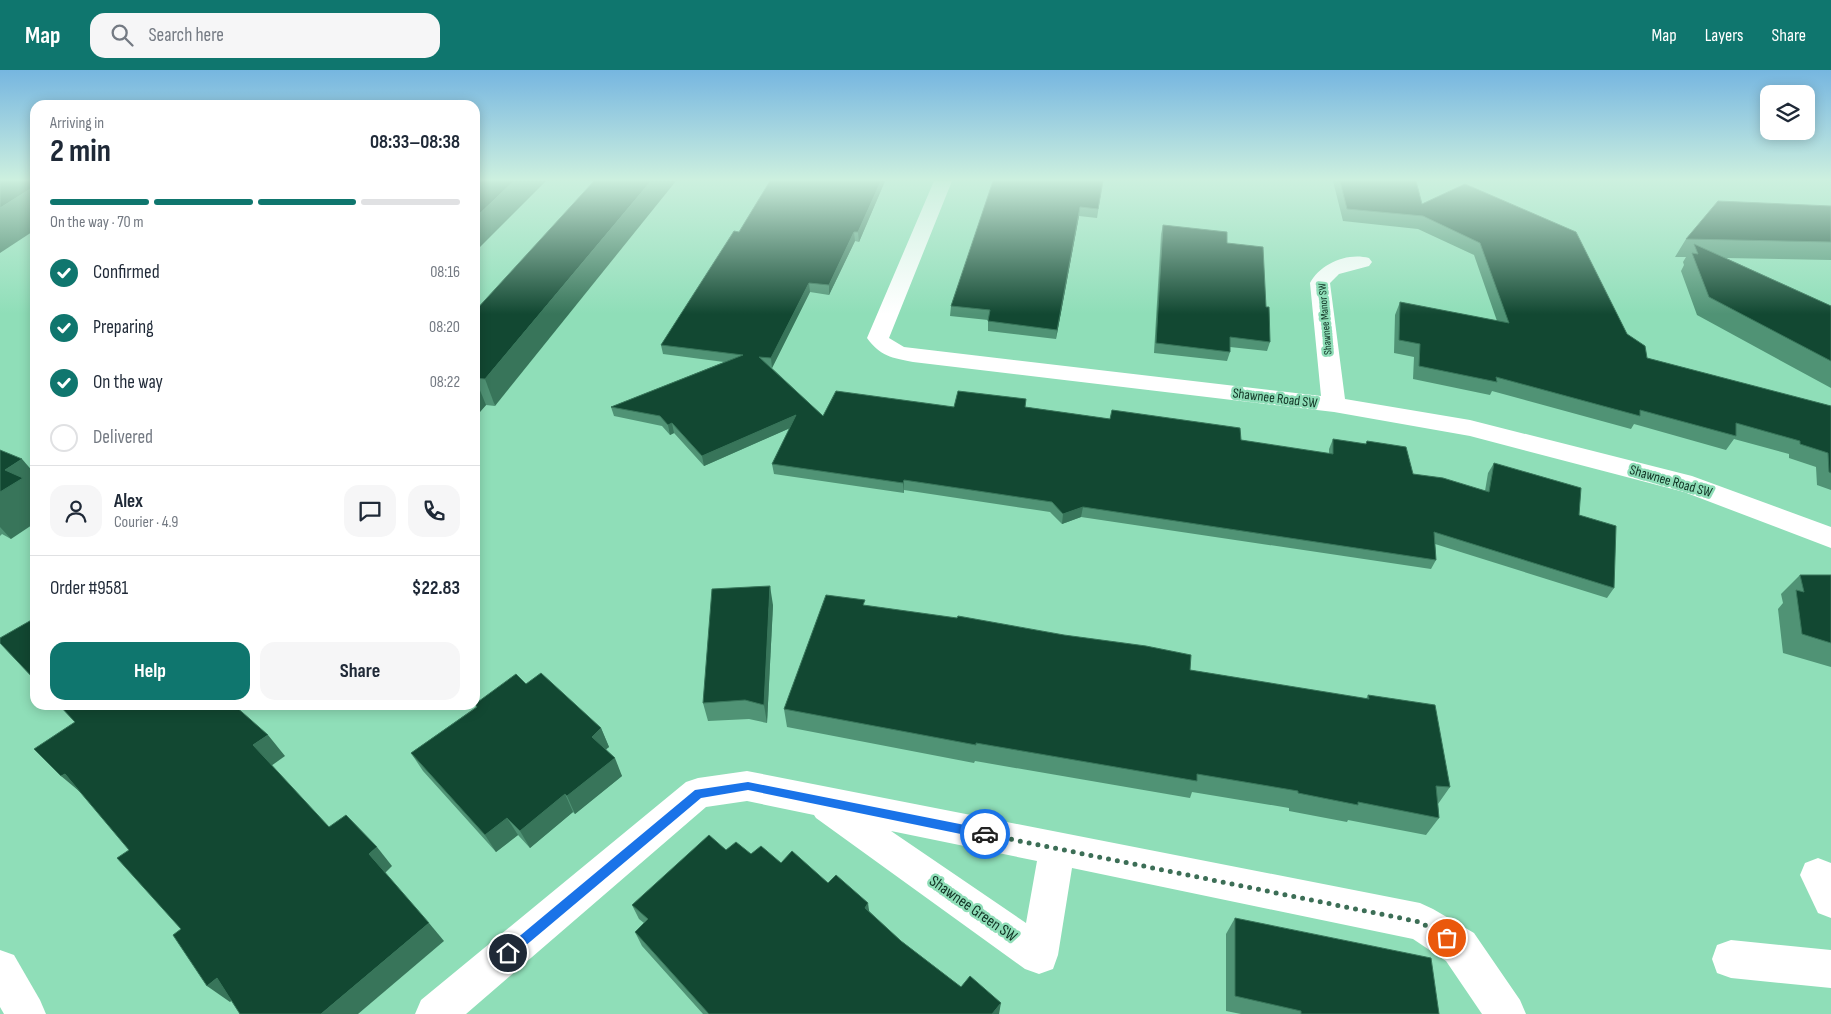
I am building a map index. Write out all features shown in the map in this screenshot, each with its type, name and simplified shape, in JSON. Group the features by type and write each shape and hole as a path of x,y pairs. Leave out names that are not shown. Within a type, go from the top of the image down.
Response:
{"street":[{"name":"Shawnee Road SW","path":"924,225 878,338 881,344 889,349 938,358 1334,405 1470,428 1692,485 1831,538"},
{"name":"Shawnee Manor SW","path":"1334,405 1320,283 1323,274 1332,268 1362,262"},
{"name":"Shawnee Green SW","path":"435,1014 698,793 748,786 1420,922 1460,947 1506,1014"},
{"name":"Shawnee Green SW","path":"818,800 1039,955 1057,849"},
{"path":"1731,959 1831,969"},
{"path":"0,969 26,1014"}],"building":[{"path":"554,225 614,225 485,379 480,378 480,306"},
{"path":"743,225 861,225 858,232 854,232 829,285 809,283 771,358 759,357 823,416 836,391 954,407 958,391 1026,399 1025,407 1110,419 1112,410 1240,428 1241,440 1333,454 1333,439 1366,444 1367,441 1406,447 1413,474 1443,478 1489,492 1494,463 1581,488 1579,515 1616,526 1614,588 1434,532 1436,560 1083,507 1063,514 1052,502 904,480 903,483 772,464 796,415 702,456 672,423 668,425 660,416 611,407 743,355 661,345 734,231 739,232"},
{"path":"978,225 1077,225 1057,330 988,321 990,310 951,306"},
{"path":"1163,225 1227,232 1227,243 1263,247 1266,307 1269,307 1270,342 1230,337 1230,352 1156,343"},
{"path":"1442,225 1560,225 1576,232 1627,334 1645,346 1647,358 1831,406 1831,473 1829,472 1828,453 1800,444 1800,441 1736,423 1736,436 1640,410 1640,416 1496,377 1497,382 1419,366 1420,344 1399,340 1400,302 1509,323 1480,243"},
{"path":"1698,225 1831,225 1831,242 1686,239"},
{"path":"1694,244 1831,306 1831,361 1709,297 1692,253 1698,254"},
{"path":"0,450 22,459 5,470 23,478 0,492"},
{"path":"1800,575 1831,575 1831,643 1802,634 1796,590 1804,592"},
{"path":"770,586 764,705 745,700 703,703 712,589"},
{"path":"826,595 865,600 863,605 957,618 958,616 1191,655 1190,670 1369,699 1368,695 1435,705 1450,787 1436,786 1439,818 1358,802 1358,805 1298,793 1298,791 1197,774 1197,781 976,743 976,745 784,709"},
{"path":"30,621 30,675 0,643 0,638"},
{"path":"541,673 601,728 592,737 615,758 567,796 565,794 520,831 507,818 485,835 411,753 473,710 480,710 480,700 516,674 526,684"},
{"path":"64,710 240,710 268,735 253,745 329,827 346,815 377,847 369,854 429,923 321,1014 240,1014 217,978 207,986 173,935 181,929 117,858 129,850 65,774 61,776 34,749 75,722"},
{"path":"709,835 726,850 736,842 751,854 761,846 781,863 792,851 828,883 836,875 868,903 865,908 901,941 961,987 970,976 1001,1003 992,1014 709,1014 635,932 648,919 632,905"},
{"path":"1235,918 1431,958 1439,1014 1301,1014 1301,1011 1235,996"}],"way so far":[{"path":"985,834 1420,922 1447,938"}],"route":[{"path":"508,953 698,793 748,786 985,834"}]}
